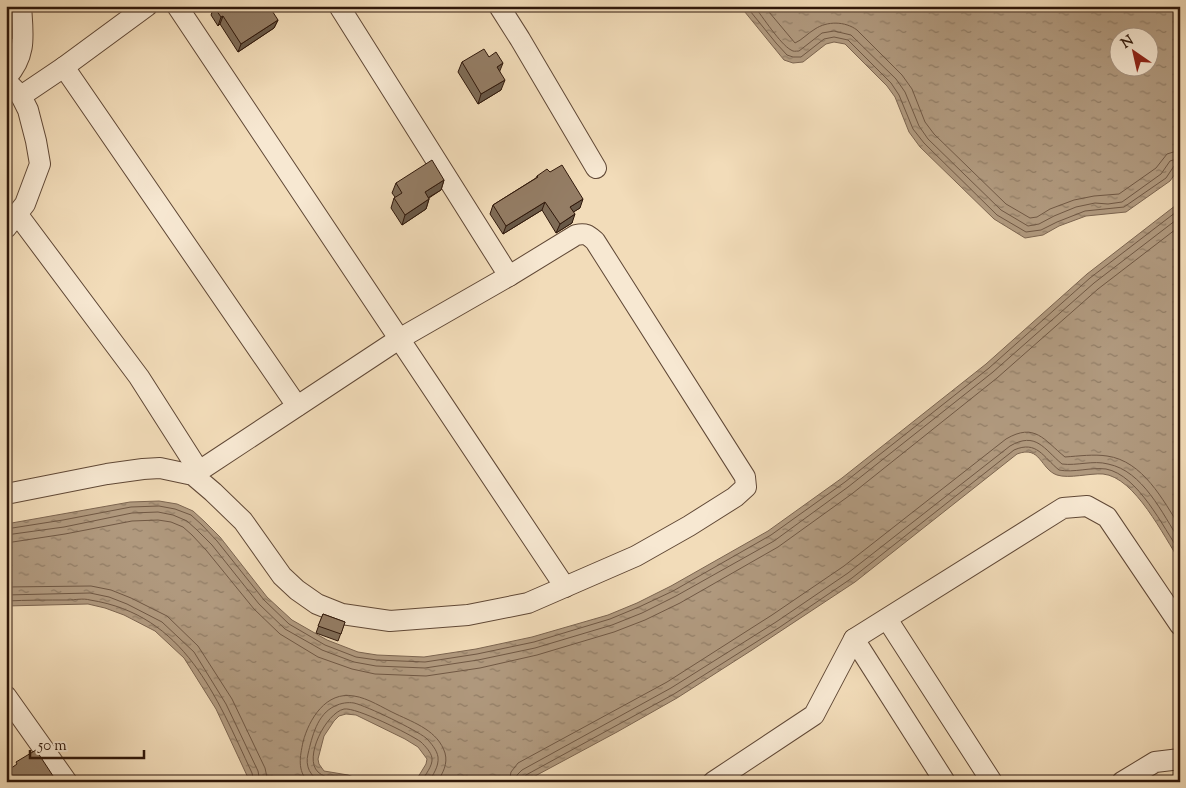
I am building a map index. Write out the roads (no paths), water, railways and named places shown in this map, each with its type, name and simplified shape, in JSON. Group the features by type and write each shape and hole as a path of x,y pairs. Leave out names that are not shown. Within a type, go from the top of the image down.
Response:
{"street":[{"path":"6,494 107,474 143,469 160,468 196,473 399,339 576,235 584,233 595,241 747,482 746,487 735,498 636,556 528,603 468,616 390,621 342,614 317,604 288,584 243,521 196,473 140,377 12,221 25,204 40,164 33,126 21,96 6,80 22,52 21,6"},
{"path":"21,96 147,6"},
{"path":"177,6 565,587"},
{"path":"339,6 509,276"},
{"path":"499,6 596,168"},
{"path":"64,67 297,406"},
{"path":"713,782 814,715 854,639 1063,508 1087,506 1107,517 1180,626"},
{"path":"887,619 992,782"},
{"path":"854,639 945,782"},
{"path":"6,696 67,782"},
{"path":"1122,782 1155,762 1180,759"}],"water":[{"path":"740,6 1180,6 1180,167 1170,181 1126,212 1086,216 1059,226 1043,235 1025,238 994,219 920,147 909,132 895,97 887,86 845,44 834,42 826,44 803,62 793,63 784,60"},
{"path":"1180,202 1180,561 1148,510 1126,485 1115,478 1103,474 1057,475 1051,472 1036,455 1025,452 1017,454 855,582 677,698 524,782 415,782 427,759 418,747 356,715 346,714 339,716 334,721 324,736 318,759 319,764 324,771 348,775 367,782 250,782 216,709 184,658 155,631 124,615 88,604 6,606 6,524 130,502 159,501 177,504 193,511 220,537 267,597 292,620 327,640 358,652 377,655 424,657 476,649 532,637 608,615 671,586 768,531 842,478 986,364 1087,274"}]}
